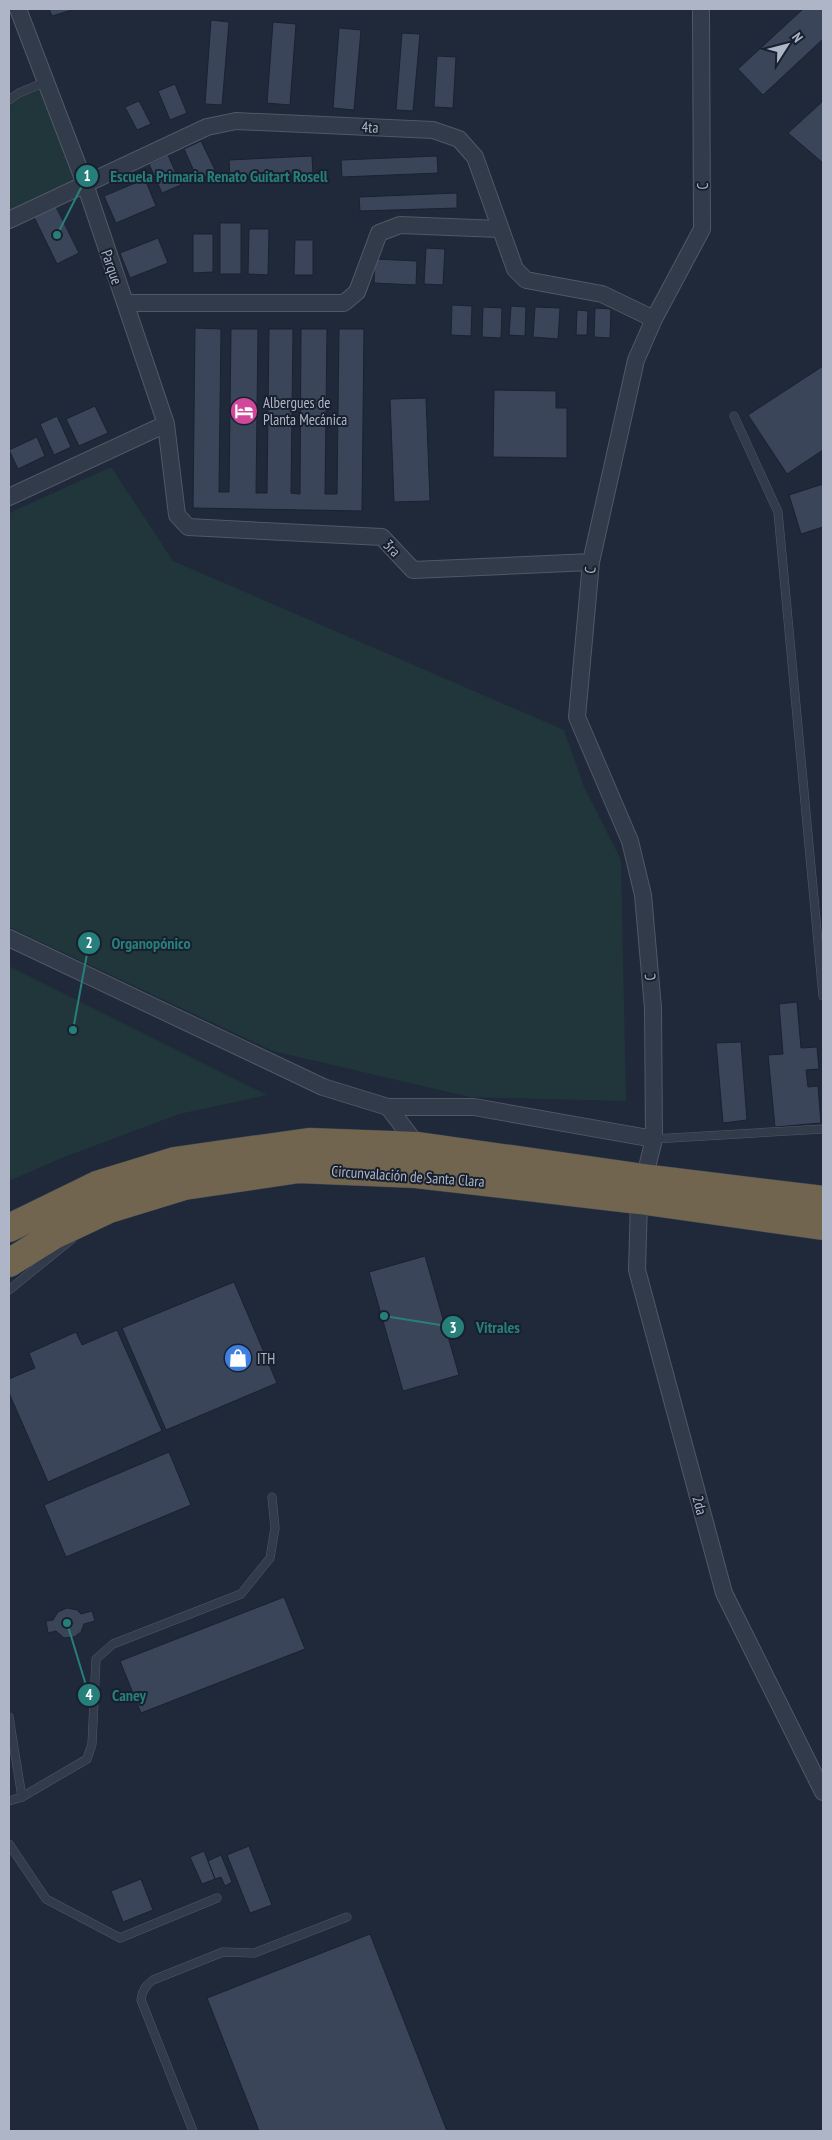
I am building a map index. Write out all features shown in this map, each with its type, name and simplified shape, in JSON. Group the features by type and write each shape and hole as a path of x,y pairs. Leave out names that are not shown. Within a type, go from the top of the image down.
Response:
{"highway":[{"name":"Circunvalación de Santa Clara","path":"9,1228 103,1197 175,1161 310,1142 418,1146 823,1226"},
{"name":"Circunvalación de Santa Clara","path":"9,1263 54,1235 103,1197 299,1169 416,1174 823,1200"}],"street":[{"name":"Parque","path":"18,9 85,184 166,424 177,515 188,527"},
{"name":"C","path":"642,1189 654,1139 653,1008 643,895 630,841 578,716 591,562 636,360 654,319 702,229 701,9"},
{"name":"4ta","path":"9,220 207,127 236,121 433,130 459,139 475,157 499,229 515,269 526,280 602,294 654,319"},
{"path":"125,303 344,302 357,292 380,233 400,224 499,229"},
{"path":"9,497 166,424"},
{"name":"3ra","path":"188,527 382,537 413,570 591,562"},
{"path":"9,938 324,1087 388,1107 474,1107 654,1139"},
{"path":"388,1107 418,1146"},
{"name":"2da","path":"642,1189 637,1270 724,1593 823,1792"}],"lane":[{"path":"9,100 19,93 46,82"},
{"path":"734,416 778,512 823,996"},
{"path":"654,1139 823,1129"},
{"path":"9,1290 103,1197"},
{"path":"9,1801 22,1797 87,1758 92,1744 96,1659 113,1644 241,1594 270,1558 275,1528 272,1497"},
{"path":"9,1717 22,1797"},
{"path":"9,1844 46,1899 120,1938 217,1898"},
{"path":"193,2131 142,2000 142,1993 146,1986 153,1980 223,1952 254,1953 347,1917"}],"green space":[{"path":"42,90 79,184 9,215 9,106 22,97"},
{"path":"111,467 173,561 564,730 584,787 621,860 626,1101 470,1097 273,1051 9,927 9,513"},
{"path":"9,966 267,1095 179,1114 59,1159 9,1181"}],"building":[{"path":"49,9 75,9 52,16"},
{"path":"803,9 823,9 823,39 763,95 738,69"},
{"path":"211,20 229,22 222,105 205,104"},
{"path":"273,22 296,24 290,105 267,103"},
{"path":"339,28 361,30 354,110 333,108"},
{"path":"402,33 420,34 413,111 396,110"},
{"path":"437,56 456,57 453,108 434,107"},
{"path":"175,84 187,113 170,120 158,91"},
{"path":"139,101 151,124 137,130 125,107"},
{"path":"823,101 823,163 788,133"},
{"path":"201,141 216,172 198,180 184,149"},
{"path":"168,155 181,185 162,193 149,164"},
{"path":"312,156 313,175 230,178 229,160"},
{"path":"437,156 438,173 342,177 341,160"},
{"path":"145,179 156,206 116,223 104,196"},
{"path":"457,193 457,208 360,211 359,197"},
{"path":"56,207 79,253 57,264 34,217"},
{"path":"220,223 241,223 241,274 220,274"},
{"path":"249,229 269,229 268,275 248,274"},
{"path":"193,234 213,234 213,272 193,273"},
{"path":"158,238 168,263 130,278 120,253"},
{"path":"295,240 313,240 313,275 294,275"},
{"path":"426,248 445,249 443,285 424,284"},
{"path":"375,259 417,261 416,285 374,283"},
{"path":"452,305 472,306 471,336 451,335"},
{"path":"511,306 526,307 525,336 509,335"},
{"path":"483,307 502,308 501,338 482,337"},
{"path":"535,307 560,308 558,339 533,337"},
{"path":"595,308 611,309 610,338 594,337"},
{"path":"577,310 588,311 587,335 576,335"},
{"name":"Albergues de Planta Mecánica","path":"195,328 221,329 219,492 229,492 231,329 258,329 256,493 267,493 269,329 293,329 291,493 300,494 301,329 327,329 325,494 337,494 339,329 364,329 362,511 193,508"},
{"path":"823,366 823,450 787,474 748,415"},
{"path":"494,390 556,391 556,408 567,408 567,458 493,457"},
{"path":"426,398 430,501 394,502 390,399"},
{"path":"95,406 108,433 79,446 66,419"},
{"path":"57,416 71,447 54,455 40,424"},
{"path":"37,437 45,456 18,469 9,450"},
{"path":"823,484 823,527 801,534 789,495"},
{"path":"797,1002 801,1048 817,1047 819,1069 806,1070 808,1087 818,1086 821,1123 775,1127 768,1055 783,1054 779,1004"},
{"path":"741,1042 747,1120 723,1123 716,1043"},
{"path":"425,1256 459,1375 403,1391 369,1272"},
{"path":"234,1282 277,1383 166,1430 122,1328"},
{"path":"117,1330 162,1431 48,1482 9,1393 9,1379 35,1368 29,1353 76,1332 82,1345"},
{"path":"169,1452 191,1505 66,1557 44,1505"},
{"path":"284,1597 305,1649 141,1713 120,1661"},
{"path":"67,1608 77,1610 81,1614 92,1611 95,1621 84,1624 81,1632 74,1637 64,1638 56,1631 48,1633 46,1621 53,1620 58,1612"},
{"path":"249,1846 272,1905 250,1913 227,1855"},
{"path":"204,1851 215,1879 202,1884 190,1857"},
{"path":"221,1855 232,1882 225,1886 221,1877 215,1879 208,1861"},
{"path":"141,1879 153,1910 123,1922 111,1891"},
{"path":"370,1934 447,2131 259,2131 207,1998"}],"place":[{"name":"Escuela Primaria Renato Guitart Rosell","path":"57,235"},
{"name":"Albergues de Planta Mecánica","path":"244,411"},
{"name":"Organopónico","path":"73,1030"},
{"name":"Vitrales","path":"384,1316"},
{"name":"ITH","path":"238,1358"},
{"name":"Caney","path":"67,1623"}]}
